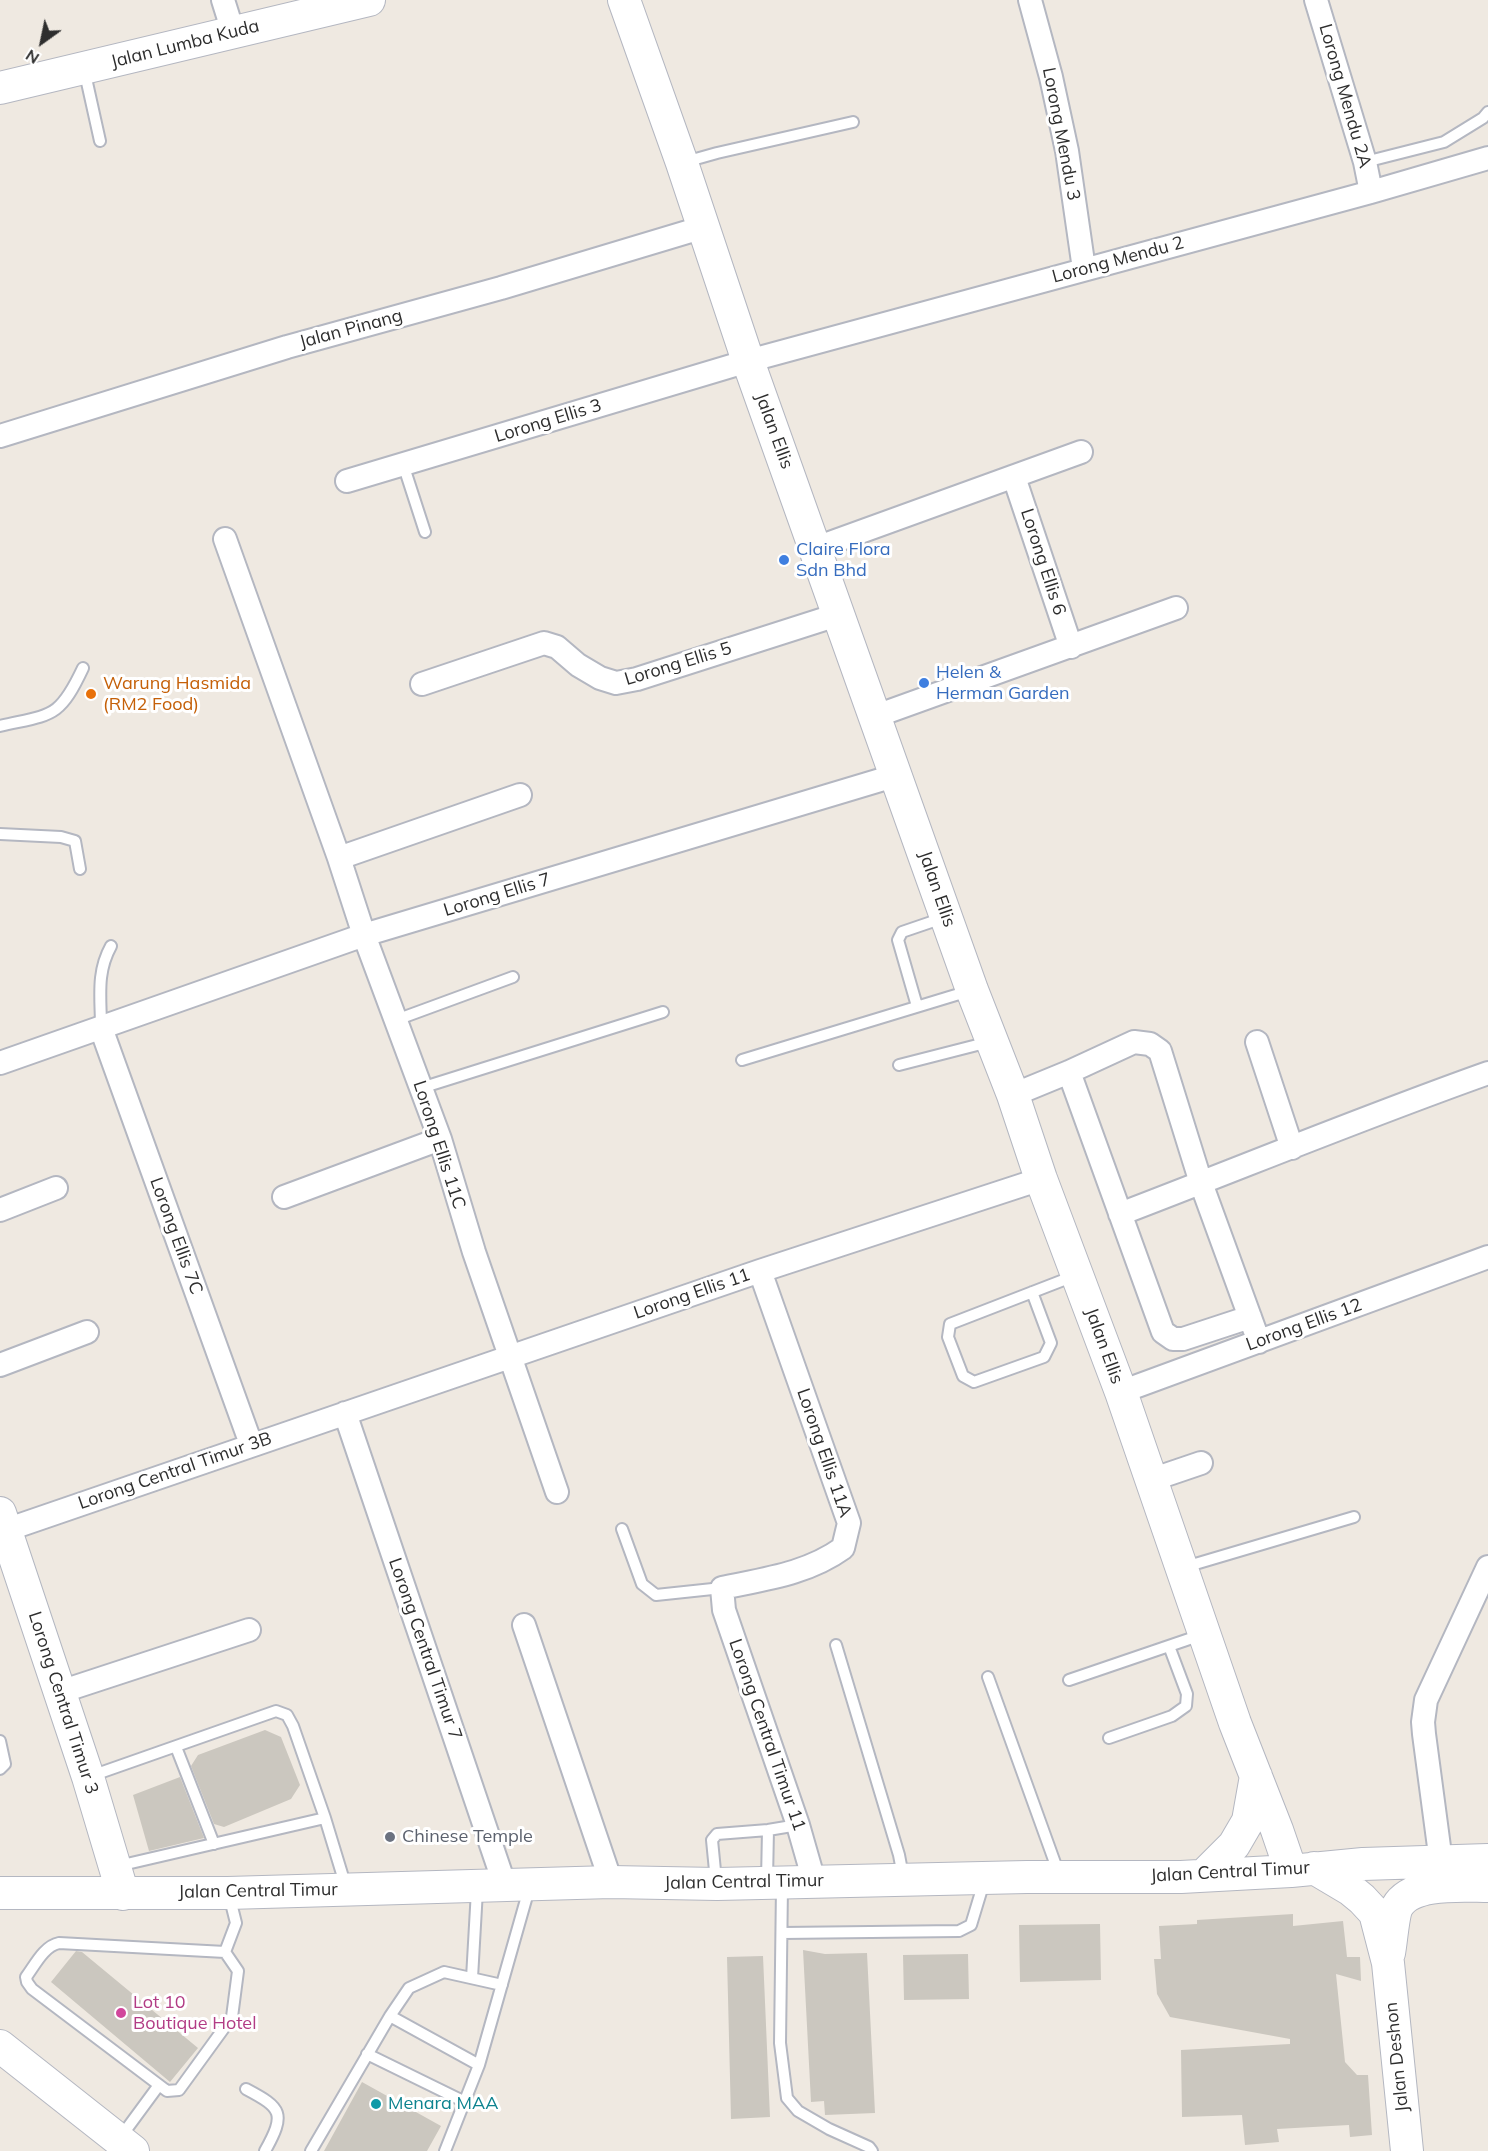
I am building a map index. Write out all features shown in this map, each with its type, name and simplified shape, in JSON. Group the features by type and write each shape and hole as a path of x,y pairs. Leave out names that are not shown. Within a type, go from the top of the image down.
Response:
{"main road":[{"name":"Jalan Lumba Kuda","path":"0,88 369,0"},
{"name":"Jalan Ellis","path":"624,0 704,227 748,361 972,990 1013,1095 1041,1179 1121,1392 1235,1723 1256,1776 1302,1869"},
{"name":"Lorong Central Timur 3","path":"3,1521 88,1777 119,1880"},
{"path":"1205,1874 1234,1845 1248,1821 1256,1776"},
{"name":"Jalan Central Timur","path":"2,1894 119,1880 228,1893 611,1882 717,1884 1181,1876 1363,1864 1488,1860"},
{"path":"1302,1869 1351,1890 1375,1913 1388,1963"},
{"path":"1388,1963 1397,1907 1414,1891 1447,1886 1488,1886"},
{"name":"Jalan Deshon","path":"1388,1963 1407,2151"},
{"path":"0,2046 126,2146"}],"street":[{"path":"223,0 233,32"},
{"name":"Lorong Mendu 3","path":"1030,0 1051,77 1067,151 1084,269"},
{"name":"Lorong Mendu 2A","path":"1316,0 1365,162 1371,192"},
{"name":"Lorong Mendu 2","path":"748,361 1371,192 1488,158"},
{"name":"Jalan Pinang","path":"0,436 287,347 501,288 704,227"},
{"name":"Lorong Ellis 3","path":"348,481 748,361"},
{"path":"816,548 1081,452"},
{"name":"Lorong Ellis 6","path":"1014,477 1071,647"},
{"name":"Lorong Ellis 11C","path":"225,539 339,858 364,935 440,1139 474,1252 557,1491"},
{"path":"876,716 1176,608"},
{"name":"Lorong Ellis 5","path":"422,684 544,643 557,647 578,665 600,678 616,682 637,678 840,614"},
{"name":"Lorong Ellis 7","path":"0,1063 364,935 897,775"},
{"path":"339,858 520,795"},
{"name":"Lorong Ellis 7C","path":"101,1028 251,1444"},
{"path":"1013,1095 1134,1042 1150,1044 1160,1051 1201,1183 1258,1342"},
{"path":"1257,1042 1292,1148"},
{"path":"1069,1072 1163,1332 1173,1339 1183,1339 1250,1317"},
{"path":"1120,1214 1398,1105 1488,1073"},
{"path":"284,1197 440,1139"},
{"name":"Lorong Ellis 11","path":"345,1413 760,1271 1041,1179"},
{"path":"0,1210 56,1188"},
{"name":"Lorong Ellis 12","path":"1121,1392 1488,1257"},
{"name":"Lorong Ellis 11A","path":"722,1588 803,1570 827,1560 843,1548 849,1523 760,1271"},
{"path":"0,1365 87,1332"},
{"name":"Lorong Central Timur 3B","path":"3,1521 345,1413"},
{"name":"Lorong Central Timur 7","path":"345,1413 504,1886"},
{"path":"1151,1480 1201,1463"},
{"path":"1441,1862 1424,1734 1426,1700 1488,1567"},
{"name":"Lorong Central Timur 11","path":"722,1588 724,1610 798,1825 814,1881"},
{"path":"524,1625 611,1882"},
{"path":"60,1692 249,1630"}],"lane":[{"path":"84,69 100,141"},
{"path":"1365,162 1444,142 1483,118 1488,112"},
{"path":"682,163 853,122"},
{"path":"403,464 425,532"},
{"path":"0,726 49,715 63,704 83,668"},
{"path":"0,834 61,837 75,841 80,869"},
{"path":"917,1006 898,940 902,932 946,917"},
{"path":"101,1028 100,979 103,960 111,946"},
{"path":"396,1020 513,977"},
{"path":"742,1060 972,990"},
{"path":"421,1088 663,1012"},
{"path":"899,1065 992,1041"},
{"path":"1032,1293 1051,1343 1044,1357 974,1382 963,1376 948,1336 950,1324 1078,1275"},
{"path":"1182,1568 1354,1517"},
{"path":"622,1529 642,1584 656,1595 722,1588"},
{"path":"1070,1680 1204,1634"},
{"path":"836,1645 896,1844 904,1879"},
{"path":"1109,1738 1172,1716 1186,1706 1187,1694 1169,1646"},
{"path":"988,1677 1060,1877"},
{"path":"88,1777 276,1711 287,1715 293,1726 325,1818 347,1890"},
{"path":"0,1742 5,1764 0,1769"},
{"path":"176,1747 214,1844"},
{"path":"119,1880 214,1844 325,1818"},
{"path":"717,1884 712,1840 717,1834 798,1825"},
{"path":"768,1830 782,1933 780,2043 787,2098 798,2111 869,2146 872,2151"},
{"path":"782,1933 959,1931 971,1924 985,1879"},
{"path":"472,1978 504,1886"},
{"path":"445,2151 479,2065 502,1985 504,1886"},
{"path":"225,1952 236,1923 228,1893"},
{"path":"59,1943 225,1952 237,1971 232,2017 179,2090 167,2091 32,1989 27,1982 27,1977 46,1949 59,1943"},
{"path":"311,2151 390,2016 409,1988 444,1972 502,1985"},
{"path":"390,2016 479,2065"},
{"path":"368,2054 465,2102"},
{"path":"126,2146 159,2085"},
{"path":"246,2089 271,2102 279,2115 276,2130 265,2151"}],"building":[{"path":"265,1730 281,1737 300,1785 291,1799 224,1827 214,1824 191,1766 198,1755"},
{"path":"180,1777 204,1838 149,1851 133,1795"},
{"path":"1293,1914 1293,1926 1343,1921 1347,1957 1360,1957 1361,1981 1336,1974 1345,2062 1357,2075 1368,2075 1372,2135 1350,2137 1349,2125 1277,2129 1279,2142 1245,2145 1242,2115 1182,2117 1181,2050 1290,2044 1290,2039 1170,2017 1157,1994 1154,1959 1161,1959 1159,1926 1197,1924 1197,1920"},
{"path":"1100,1924 1101,1980 1020,1982 1019,1925"},
{"path":"803,1950 825,1954 867,1953 875,2113 825,2115 824,2101 811,2102"},
{"name":"Lot 10 Boutique Hotel","path":"76,1951 82,1952 198,2048 170,2082 51,1982"},
{"path":"968,1954 969,1999 904,2000 903,1955"},
{"path":"763,1956 770,2117 731,2119 727,1957"},
{"name":"Menara MAA","path":"362,2082 441,2126 427,2151 324,2151"}],"place":[{"name":"Claire Flora Sdn Bhd","path":"784,560"},
{"name":"Helen & Herman Garden","path":"924,683"},
{"name":"Warung Hasmida (RM2 Food)","path":"91,694"},
{"name":"Chinese Temple","path":"390,1837"},
{"name":"Lot 10 Boutique Hotel","path":"121,2013"},
{"name":"Menara MAA","path":"376,2104"}]}
